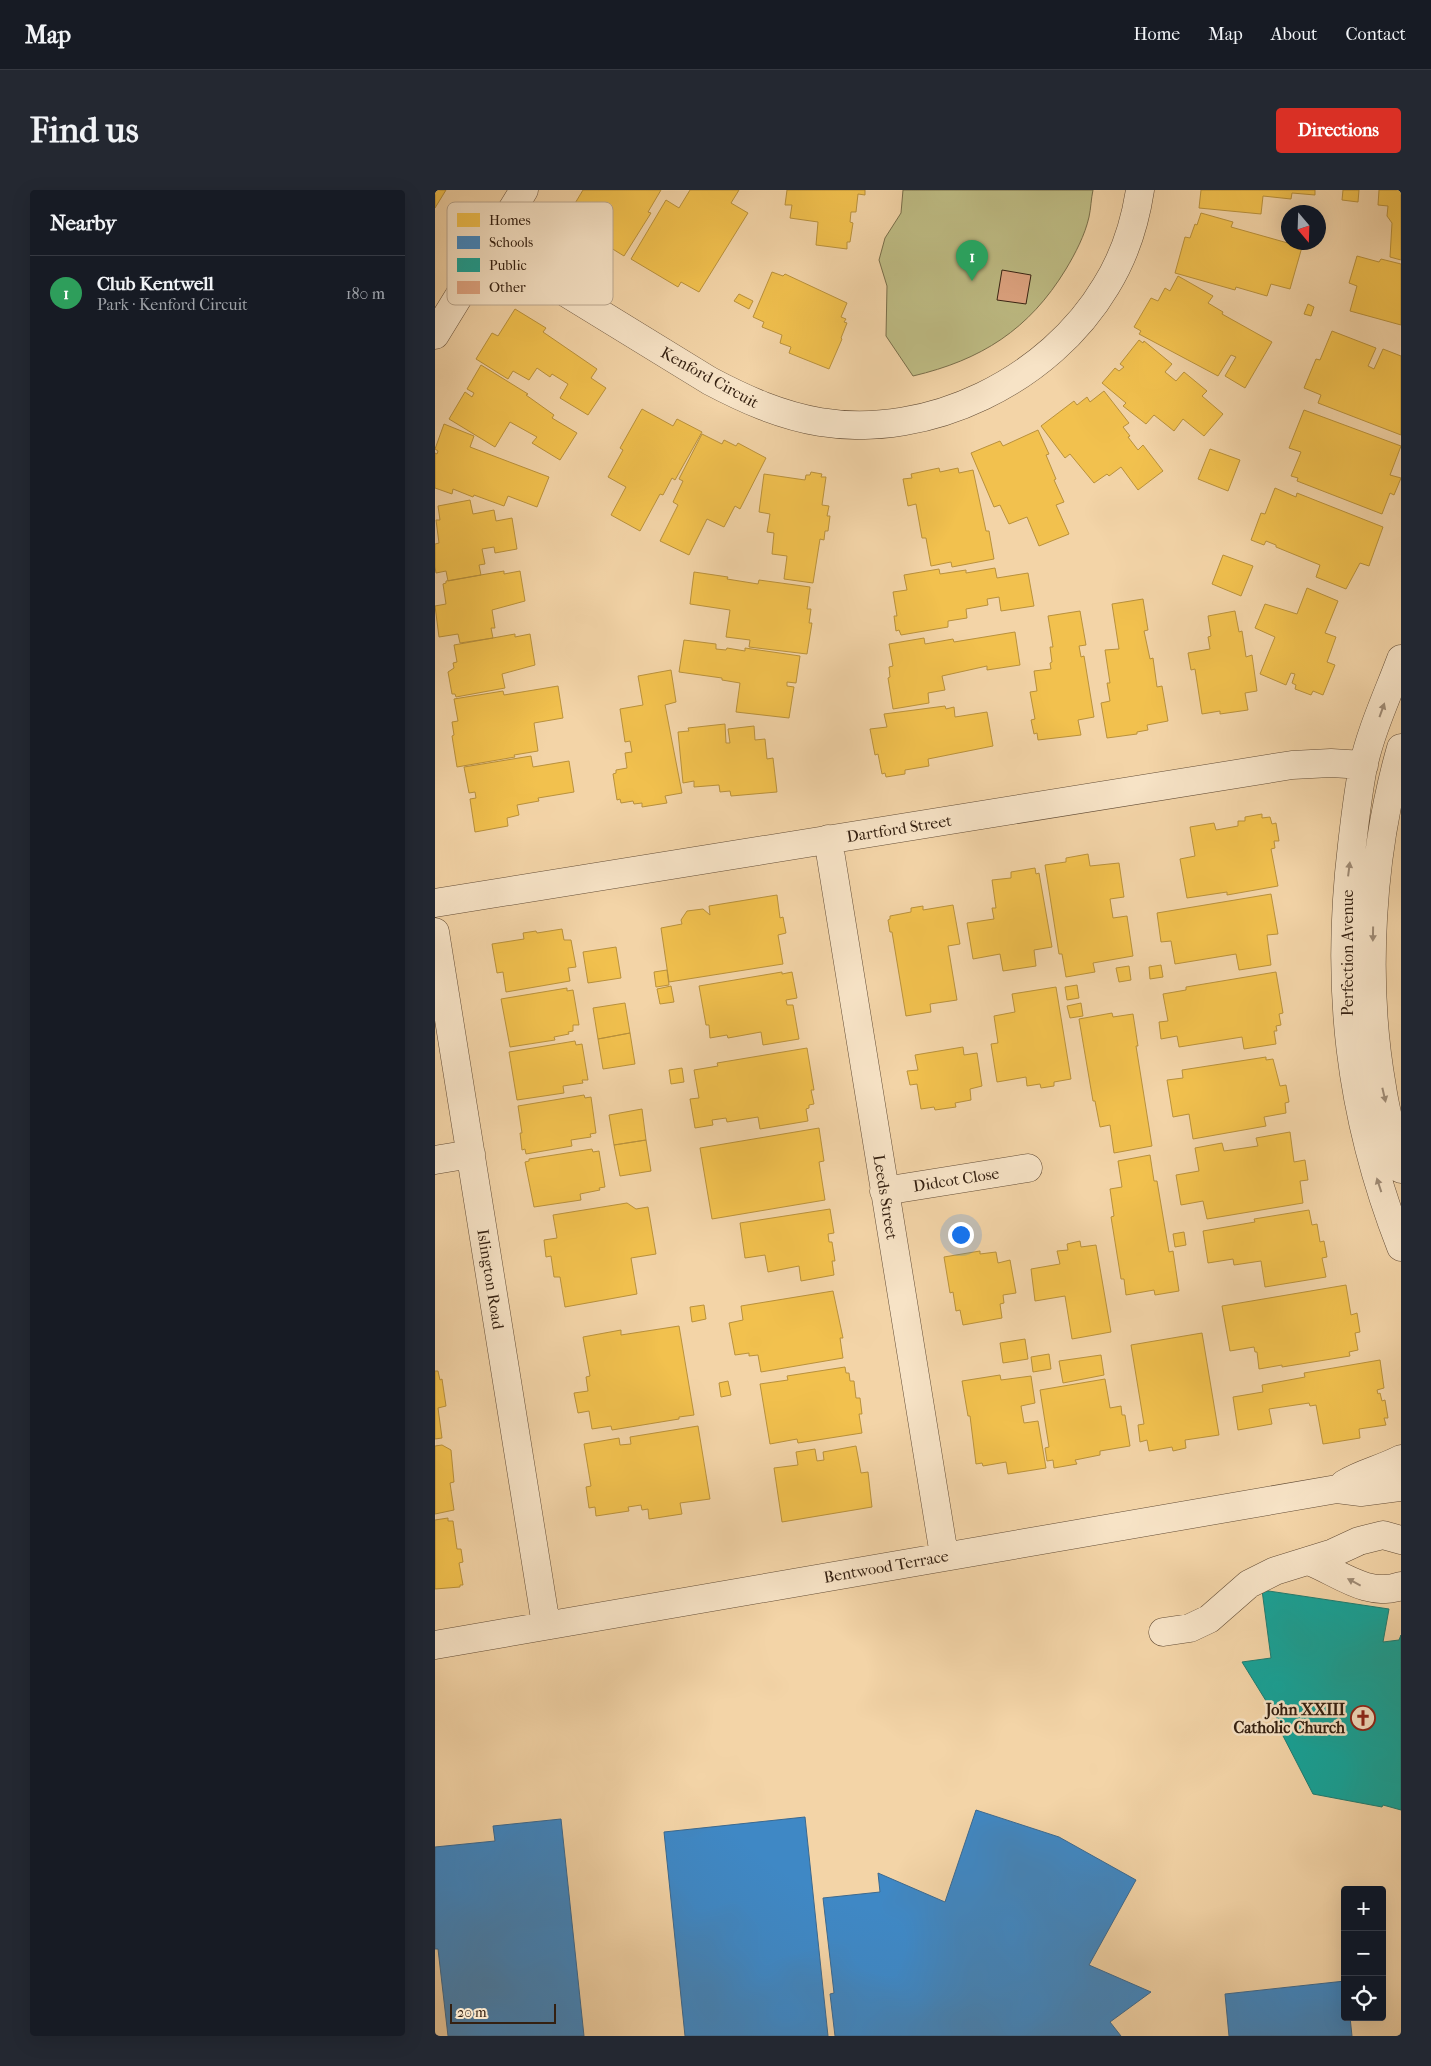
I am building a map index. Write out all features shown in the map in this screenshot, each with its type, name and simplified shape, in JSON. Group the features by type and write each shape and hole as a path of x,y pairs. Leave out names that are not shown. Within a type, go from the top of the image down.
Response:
{"street":[{"path":"517,202 524,190"},
{"name":"Kenford Circuit","path":"587,305 711,381 741,398 768,409 821,422 878,424 914,420 959,406 987,394 1020,375 1056,347 1083,318 1106,286 1131,232 1140,190"},
{"path":"435,336 454,305"},
{"name":"Perfection Avenue","path":"1401,659 1381,711 1364,765 1348,877 1344,935 1348,1033 1358,1104 1372,1161 1401,1247"},
{"name":"Perfection Avenue","path":"1401,748 1383,821 1374,896 1373,970 1375,1034 1382,1087 1401,1169"},
{"name":"Dartford Street","path":"435,903 1292,764 1331,762 1364,765"},
{"name":"Leeds Street","path":"829,839 884,1190 945,1555"},
{"name":"Islington Road","path":"435,932 546,1625"},
{"path":"435,1160 471,1154"},
{"name":"Didcot Close","path":"884,1190 1028,1168"},
{"name":"Bentwood Terrace","path":"1337,1489 1358,1476 1377,1471 1401,1459"},
{"name":"Bentwood Terrace","path":"435,1645 945,1555 1337,1489 1361,1492 1401,1486"},
{"path":"1163,1632 1190,1628 1209,1619 1249,1584 1275,1571 1309,1561 1359,1541 1383,1535 1401,1540"},
{"path":"1309,1561 1327,1568 1363,1587 1380,1590 1401,1586"}],"shaded area":[{"path":"903,190 1093,190 1089,217 1079,244 1066,269 1036,309 1001,339 982,351 938,369 913,376 886,336 887,286 879,260 885,238 901,213"}],"building: Homes":[{"path":"435,190 446,190 435,208"},
{"path":"583,190 661,190 648,212 651,213 624,256 613,249 613,202 576,202"},
{"path":"690,190 739,190 731,203 748,213 699,292 681,282 678,287 631,259 666,200 679,208"},
{"path":"787,190 865,190 865,195 858,194 856,212 851,212 850,222 853,223 850,242 847,242 847,249 816,245 818,222 790,218 792,205 785,205"},
{"path":"1201,190 1315,190 1315,195 1292,193 1291,199 1263,196 1261,214 1199,208"},
{"path":"1343,190 1359,190 1358,202 1342,200"},
{"path":"1379,190 1401,190 1401,260 1390,257 1392,223 1387,216 1388,206 1378,205"},
{"path":"1201,213 1233,222 1231,227 1281,241 1281,250 1301,250 1290,289 1271,284 1267,296 1236,287 1235,290 1175,273 1185,237 1190,238 1195,224 1197,225"},
{"path":"1357,256 1379,262 1381,259 1401,264 1401,325 1350,311 1357,286 1349,283"},
{"path":"772,272 783,276 785,274 847,303 841,317 846,319 844,322 847,323 829,369 789,353 791,347 780,343 782,335 762,327 764,322 753,317"},
{"path":"1178,276 1213,296 1208,303 1223,312 1222,314 1272,342 1245,388 1225,376 1236,357 1231,355 1218,376 1139,334 1141,331 1134,327 1151,298 1158,301 1165,288 1170,291"},
{"path":"739,294 753,301 749,309 734,301"},
{"path":"1308,304 1314,307 1311,316 1304,314"},
{"path":"515,309 546,328 543,332 597,369 591,378 606,388 588,415 560,398 568,384 552,374 550,377 537,368 529,380 513,371 508,379 476,359 492,333 498,336"},
{"path":"1332,331 1376,348 1368,366 1374,369 1383,349 1401,356 1401,435 1318,403 1321,395 1304,388 1316,359 1320,360"},
{"path":"1139,340 1143,343 1144,341 1172,364 1165,372 1176,381 1184,372 1207,391 1202,396 1223,414 1204,436 1183,419 1174,431 1154,415 1146,424 1123,406 1126,403 1102,383 1115,368 1119,371 1124,367 1120,364"},
{"path":"481,365 528,394 526,395 554,415 552,418 577,433 560,460 532,443 537,437 510,422 495,447 449,419 465,392 472,397 474,393 467,389"},
{"path":"1104,391 1129,423 1123,427 1130,436 1128,437 1138,450 1143,445 1163,471 1138,490 1121,467 1109,476 1107,474 1094,483 1070,454 1065,458 1041,426 1074,401 1077,405 1087,397 1090,402"},
{"path":"642,409 673,426 677,419 702,432 675,480 672,478 663,495 660,494 640,531 611,515 626,487 608,477 623,450 620,448"},
{"path":"1304,410 1401,446 1390,475 1401,478 1394,495 1390,493 1382,514 1297,481 1298,478 1291,476 1301,452 1289,448"},
{"path":"444,424 474,436 470,447 549,477 537,507 508,496 504,506 453,489 452,494 435,488 435,453 437,454 438,451 435,449"},
{"path":"1038,430 1049,454 1046,455 1064,502 1056,505 1069,534 1039,546 1027,517 1009,524 1000,505 994,507 971,453 1000,441 1003,446"},
{"path":"702,434 722,444 724,440 736,446 738,443 766,458 740,509 735,506 724,527 707,519 689,555 660,541 678,505 673,502 683,481 679,479"},
{"path":"1210,449 1240,460 1228,491 1198,479"},
{"path":"939,468 940,472 958,468 959,473 973,470 986,531 989,531 994,559 952,567 951,562 931,566 926,538 922,538 916,504 908,506 903,479 912,478 911,474"},
{"path":"811,472 822,474 821,477 826,477 822,505 829,506 827,516 830,516 828,531 825,531 824,540 820,539 813,583 784,579 787,556 772,554 774,533 767,532 770,514 759,512 764,474 805,480 806,475 810,475"},
{"path":"1275,488 1296,497 1297,493 1383,527 1369,566 1360,563 1346,589 1316,577 1320,565 1266,541 1264,545 1251,540 1261,513 1265,514"},
{"path":"470,500 473,514 494,510 496,521 512,518 517,549 495,553 494,547 482,549 485,564 479,565 481,575 448,581 446,571 436,573 435,567 435,544 439,543 436,520 440,520 438,506"},
{"path":"1223,555 1253,566 1241,596 1212,584"},
{"path":"995,568 997,578 1028,573 1034,606 1001,611 999,597 987,599 988,605 966,609 967,618 948,621 948,627 901,635 899,630 896,631 894,616 897,616 893,592 907,590 904,575 939,569 940,574 966,570 966,573"},
{"path":"504,571 504,574 520,571 525,601 492,610 495,628 491,628 493,638 460,643 458,634 439,637 435,606 446,604 443,584 446,581"},
{"path":"694,572 758,584 759,580 810,587 807,609 811,609 809,623 812,623 807,654 749,647 750,640 726,637 730,610 690,604"},
{"path":"1307,588 1338,601 1325,633 1336,637 1327,662 1335,665 1323,695 1313,691 1311,695 1295,689 1296,685 1292,683 1295,674 1291,673 1286,685 1260,674 1275,637 1255,628 1265,604 1297,614"},
{"path":"1143,599 1148,630 1144,631 1150,659 1153,658 1157,687 1162,686 1168,721 1147,725 1148,730 1137,732 1137,734 1107,738 1101,703 1110,701 1107,683 1110,683 1105,650 1119,649 1112,604"},
{"path":"1080,611 1086,645 1079,646 1081,657 1084,656 1094,717 1078,720 1081,735 1038,740 1037,733 1034,734 1031,720 1035,719 1030,692 1037,691 1034,671 1051,669 1050,647 1053,647 1048,616"},
{"path":"1235,611 1239,632 1242,631 1246,657 1252,655 1257,691 1245,693 1248,710 1220,714 1220,711 1202,714 1195,669 1191,670 1188,653 1210,649 1208,637 1211,636 1208,616"},
{"path":"1015,632 1020,665 987,670 987,666 942,676 945,690 928,693 929,703 893,709 888,678 890,677 889,667 893,666 889,644 924,638 925,644 953,639 954,642"},
{"path":"515,634 515,637 530,634 535,665 502,674 505,688 456,697 455,694 452,694 448,672 454,668 453,663 457,662 454,645"},
{"path":"684,640 716,644 716,649 726,650 727,648 745,651 745,648 800,656 796,683 787,682 787,686 794,687 789,718 736,712 740,683 722,680 722,678 679,672"},
{"path":"671,670 676,702 665,705 682,793 665,796 667,803 642,807 642,803 634,804 633,801 621,803 620,799 617,800 613,774 616,773 616,770 627,768 625,753 632,752 630,741 625,742 620,709 643,705 638,676"},
{"path":"558,686 563,718 534,723 538,751 457,767 452,736 454,735 452,722 458,721 454,699 503,691 504,695"},
{"path":"945,706 946,709 954,707 955,717 987,712 993,746 928,759 929,766 905,770 905,774 886,777 885,773 882,774 878,754 875,755 870,729 887,727 884,714"},
{"path":"725,724 726,743 730,743 728,729 754,726 755,740 765,739 767,759 773,758 777,792 731,796 730,791 720,792 719,785 694,787 694,781 683,783 678,732 689,731 688,728"},
{"path":"531,756 533,767 569,761 574,792 538,798 539,801 517,805 519,815 507,818 508,826 475,832 470,799 476,798 475,792 469,793 464,767"},
{"path":"1262,814 1262,818 1270,817 1272,824 1276,823 1279,841 1274,841 1275,848 1271,849 1278,886 1227,895 1227,892 1187,898 1180,859 1195,856 1190,827 1214,823 1216,830 1238,826 1238,821 1245,821 1245,817"},
{"path":"1088,854 1090,866 1119,863 1124,897 1110,899 1113,918 1127,916 1133,956 1093,963 1095,972 1066,977 1062,954 1059,954 1045,865 1066,862 1066,858"},
{"path":"1035,868 1036,874 1039,873 1052,947 1034,950 1036,966 1003,971 1000,954 973,959 967,923 994,919 992,908 996,908 992,880 1011,878 1011,872"},
{"path":"1271,894 1278,934 1267,935 1271,965 1239,970 1236,954 1175,964 1171,941 1161,942 1157,913"},
{"path":"777,895 780,918 783,917 786,933 778,935 783,964 669,982 661,928 682,924 681,920 687,911 703,909 710,915 709,906"},
{"path":"953,905 960,944 948,946 957,1000 930,1004 931,1012 906,1016 892,932 890,932 888,920 890,916 911,912 911,908 923,906 923,910"},
{"path":"562,929 564,940 571,940 576,967 568,968 570,981 506,992 503,972 497,973 492,944 524,939 523,933"},
{"path":"616,947 621,978 588,983 583,952"},
{"path":"1161,965 1163,977 1150,979 1149,967"},
{"path":"1129,966 1131,980 1119,982 1116,968"},
{"path":"667,970 669,985 656,987 654,972"},
{"path":"782,972 782,974 792,972 797,998 786,1000 787,1005 793,1005 799,1039 763,1045 761,1032 728,1038 727,1035 710,1038 709,1025 706,1025 699,986"},
{"path":"1276,972 1283,1013 1279,1014 1281,1025 1276,1026 1277,1031 1274,1031 1276,1044 1244,1049 1242,1037 1179,1047 1177,1036 1161,1039 1159,1022 1168,1021 1163,994 1186,990 1186,987"},
{"path":"1077,985 1079,998 1067,1000 1065,987"},
{"path":"671,986 674,1002 660,1004 657,989"},
{"path":"1056,987 1071,1079 1054,1082 1054,1086 1041,1088 1040,1084 1027,1086 1026,1077 997,1082 991,1044 998,1043 994,1016 1015,1012 1012,994"},
{"path":"567,988 567,991 573,990 579,1025 573,1025 573,1031 568,1032 569,1034 554,1037 555,1040 510,1047 501,999"},
{"path":"625,1003 630,1033 598,1039 593,1008"},
{"path":"1081,1003 1083,1016 1070,1018 1067,1006"},
{"path":"1112,1013 1113,1017 1133,1014 1138,1046 1136,1046 1152,1146 1114,1153 1110,1125 1100,1127 1095,1101 1093,1101 1079,1019"},
{"path":"630,1033 635,1064 603,1069 598,1039"},
{"path":"575,1041 576,1045 582,1044 588,1080 582,1080 583,1083 563,1086 564,1093 517,1100 509,1052"},
{"path":"963,1047 964,1055 977,1053 982,1086 970,1089 971,1100 955,1103 956,1107 935,1110 934,1107 921,1109 917,1084 910,1085 907,1071 918,1070 915,1055"},
{"path":"807,1048 814,1090 811,1090 814,1104 809,1105 809,1108 806,1109 808,1121 760,1129 758,1117 727,1122 726,1118 712,1120 713,1125 695,1128 690,1099 699,1098 694,1070 718,1066 717,1063"},
{"path":"1266,1057 1266,1060 1273,1059 1280,1086 1286,1085 1289,1102 1285,1103 1286,1113 1264,1117 1266,1126 1193,1139 1189,1114 1173,1117 1167,1080 1183,1078 1182,1070"},
{"path":"682,1068 684,1082 671,1084 669,1070"},
{"path":"584,1095 585,1098 591,1097 596,1133 590,1134 591,1137 571,1140 572,1146 526,1154 525,1149 522,1150 520,1133 522,1133 518,1106"},
{"path":"642,1109 646,1140 614,1145 609,1115"},
{"path":"819,1128 824,1161 819,1162 825,1200 712,1219 700,1148"},
{"path":"1290,1132 1294,1162 1305,1160 1308,1180 1300,1181 1303,1203 1207,1219 1203,1201 1181,1205 1176,1175 1199,1171 1195,1148 1222,1143 1224,1151 1258,1146 1256,1138"},
{"path":"646,1140 651,1171 620,1176 614,1145"},
{"path":"592,1149 593,1152 599,1151 605,1187 599,1188 600,1190 580,1194 581,1200 534,1207 525,1162 529,1161 529,1159"},
{"path":"1150,1155 1154,1181 1157,1181 1169,1252 1173,1251 1179,1291 1155,1295 1154,1290 1126,1295 1124,1279 1121,1279 1111,1217 1114,1216 1110,1189 1122,1187 1118,1161"},
{"path":"627,1203 636,1209 648,1207 656,1254 631,1258 637,1294 565,1307 560,1277 554,1277 551,1256 546,1257 544,1240 557,1238 553,1215"},
{"path":"830,1209 834,1233 828,1234 829,1242 832,1242 835,1261 832,1261 834,1275 801,1281 799,1266 768,1272 765,1255 745,1258 740,1223"},
{"path":"1309,1210 1312,1225 1317,1224 1320,1242 1324,1241 1327,1257 1322,1258 1326,1277 1265,1287 1261,1261 1234,1265 1233,1259 1208,1263 1203,1231 1255,1222 1254,1219"},
{"path":"1184,1232 1186,1245 1175,1247 1173,1234"},
{"path":"1080,1241 1081,1247 1096,1245 1111,1332 1072,1339 1065,1296 1035,1301 1031,1269 1060,1264 1057,1251 1068,1250 1067,1244"},
{"path":"980,1251 980,1254 996,1252 998,1263 1010,1260 1016,1293 1003,1295 1004,1303 1000,1304 1002,1318 963,1325 960,1310 956,1311 953,1292 950,1293 944,1257"},
{"path":"1346,1285 1351,1315 1357,1313 1360,1332 1355,1333 1358,1350 1349,1352 1350,1356 1259,1369 1257,1352 1255,1352 1254,1347 1230,1351 1222,1306"},
{"path":"833,1291 843,1338 840,1338 843,1358 761,1372 758,1355 749,1356 749,1353 735,1355 729,1323 743,1320 741,1306"},
{"path":"704,1305 706,1319 692,1322 690,1307"},
{"path":"679,1326 694,1415 612,1430 611,1426 592,1429 589,1411 578,1413 574,1393 588,1391 586,1377 590,1376 583,1337 621,1330 621,1335"},
{"path":"1202,1333 1219,1435 1185,1440 1186,1448 1173,1451 1172,1447 1149,1451 1147,1440 1140,1442 1138,1425 1144,1424 1131,1345"},
{"path":"1025,1339 1028,1359 1003,1363 1000,1343"},
{"path":"1049,1354 1051,1369 1033,1372 1031,1357"},
{"path":"1101,1355 1104,1375 1063,1383 1059,1361"},
{"path":"1380,1360 1384,1388 1377,1390 1382,1401 1385,1400 1388,1418 1384,1418 1386,1425 1359,1429 1360,1438 1323,1444 1316,1405 1310,1406 1309,1403 1269,1409 1272,1424 1238,1430 1233,1397 1263,1392 1262,1385 1305,1377 1304,1373"},
{"path":"845,1367 846,1373 849,1373 850,1381 854,1381 856,1398 860,1398 862,1414 859,1414 862,1433 798,1443 797,1439 770,1444 760,1384 788,1380 787,1376"},
{"path":"435,1371 438,1371 440,1380 442,1379 446,1406 438,1408 442,1438 435,1439"},
{"path":"1000,1375 1001,1380 1031,1376 1035,1403 1021,1406 1024,1423 1038,1421 1046,1468 1008,1474 1006,1462 983,1466 982,1463 976,1464 970,1416 968,1416 962,1381"},
{"path":"1105,1379 1110,1408 1121,1406 1122,1415 1125,1415 1130,1446 1100,1451 1100,1455 1075,1460 1077,1464 1054,1468 1053,1460 1047,1461 1045,1448 1049,1447 1040,1390"},
{"path":"728,1381 731,1395 721,1397 719,1383"},
{"path":"698,1426 710,1499 680,1503 682,1514 649,1519 648,1509 642,1510 641,1505 628,1507 629,1511 596,1516 595,1507 589,1508 586,1487 591,1486 584,1444 619,1438 620,1445 631,1444 630,1437"},
{"path":"442,1445 451,1450 454,1482 450,1483 454,1510 435,1514 435,1446"},
{"path":"856,1446 861,1473 868,1472 872,1507 782,1522 774,1468 798,1465 796,1452 815,1449 817,1461 824,1460 823,1452"},
{"path":"448,1518 448,1521 453,1521 457,1549 461,1549 463,1562 459,1563 463,1585 460,1585 460,1587 435,1589 435,1520"}],"building: Schools":[{"path":"976,1810 1059,1837 1136,1880 1089,1965 1151,1992 1110,2022 1121,2036 835,2036 830,1994 834,1993 823,1898 880,1892 878,1873 945,1902"},
{"path":"805,1817 828,2036 685,2036 664,1832"},
{"path":"561,1819 584,2036 448,2036 438,1949 435,1949 435,1847 495,1841 493,1826"},
{"path":"1341,1981 1341,2021 1350,2021 1352,2036 1229,2036 1225,1994"}],"building: Public":[{"path":"1262,1590 1389,1609 1383,1642 1399,1640 1401,1635 1401,1810 1383,1805 1382,1807 1313,1794 1281,1732 1284,1730 1242,1662 1271,1658"}],"building: Other":[{"path":"1002,270 1031,275 1026,304 997,300"}],"place":[{"name":"Club Kentwell","path":"972,281"},
{"name":"John XXIII Catholic Church","path":"1363,1718"}]}
